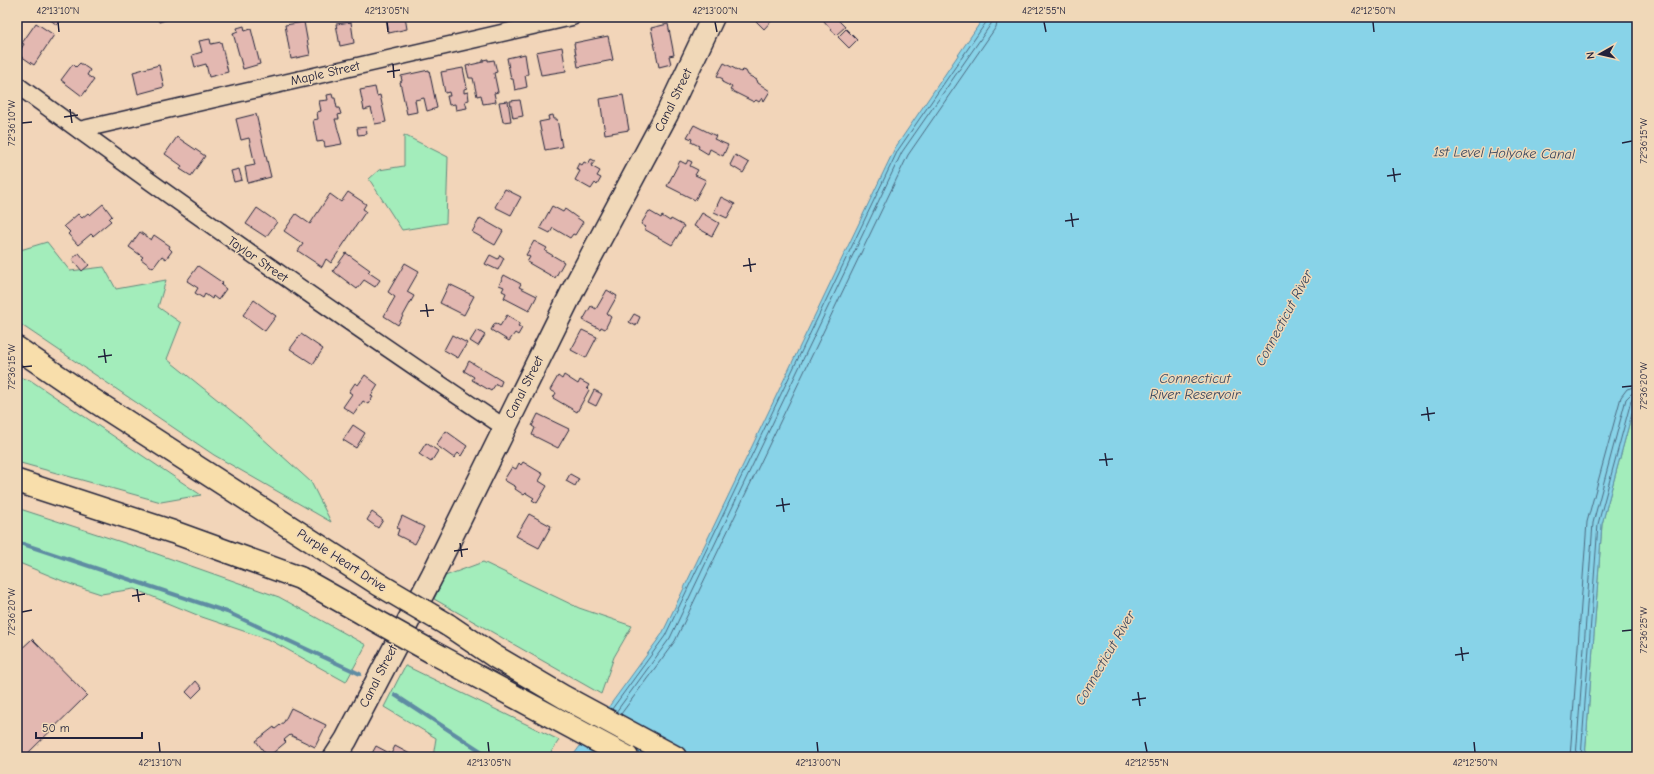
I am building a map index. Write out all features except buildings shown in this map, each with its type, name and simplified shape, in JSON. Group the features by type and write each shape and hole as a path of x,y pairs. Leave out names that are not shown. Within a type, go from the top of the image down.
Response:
{"main road":[{"name":"Purple Heart Drive","path":"17,348 106,409 380,585 448,625 494,656 564,697 675,757"},
{"path":"17,481 173,532 300,578 432,652 627,757"}],"street":[{"name":"Maple Street","path":"79,130 572,17"},
{"name":"Canal Street","path":"335,757 346,740 433,574 504,427 575,286 667,114 713,17"},
{"name":"Taylor Street","path":"17,85 290,282 504,427"}],"green space":[{"path":"404,135 448,157 446,223 402,230 369,179 379,170 404,166"},
{"path":"47,242 70,271 104,267 116,289 166,280 158,307 181,323 167,359 239,417 311,482 331,522 214,455 17,322 17,251"},
{"path":"17,377 30,380 201,495 161,502 17,462"},
{"path":"1637,395 1637,757 1585,757 1602,524"},
{"path":"17,508 143,549 279,597 366,645 346,682 270,640 202,617 134,589 101,594 70,584 17,562"},
{"path":"483,562 579,608 632,626 614,657 601,694 434,599 445,576"},
{"path":"405,666 559,740 548,757 433,757 436,738 384,707"}],"water":[{"name":"Connecticut River Reservoir","path":"984,17 1637,17 1637,395 1602,524 1585,757 572,757 662,634 895,148"}],"waterway":[{"path":"17,542 227,612 360,674"},
{"path":"395,695 490,757"}],"water label":[{"name":"1st Level Holyoke Canal","path":"1504,153"},
{"name":"Connecticut River","path":"1284,318"},
{"name":"Connecticut River","path":"1105,658"}]}
